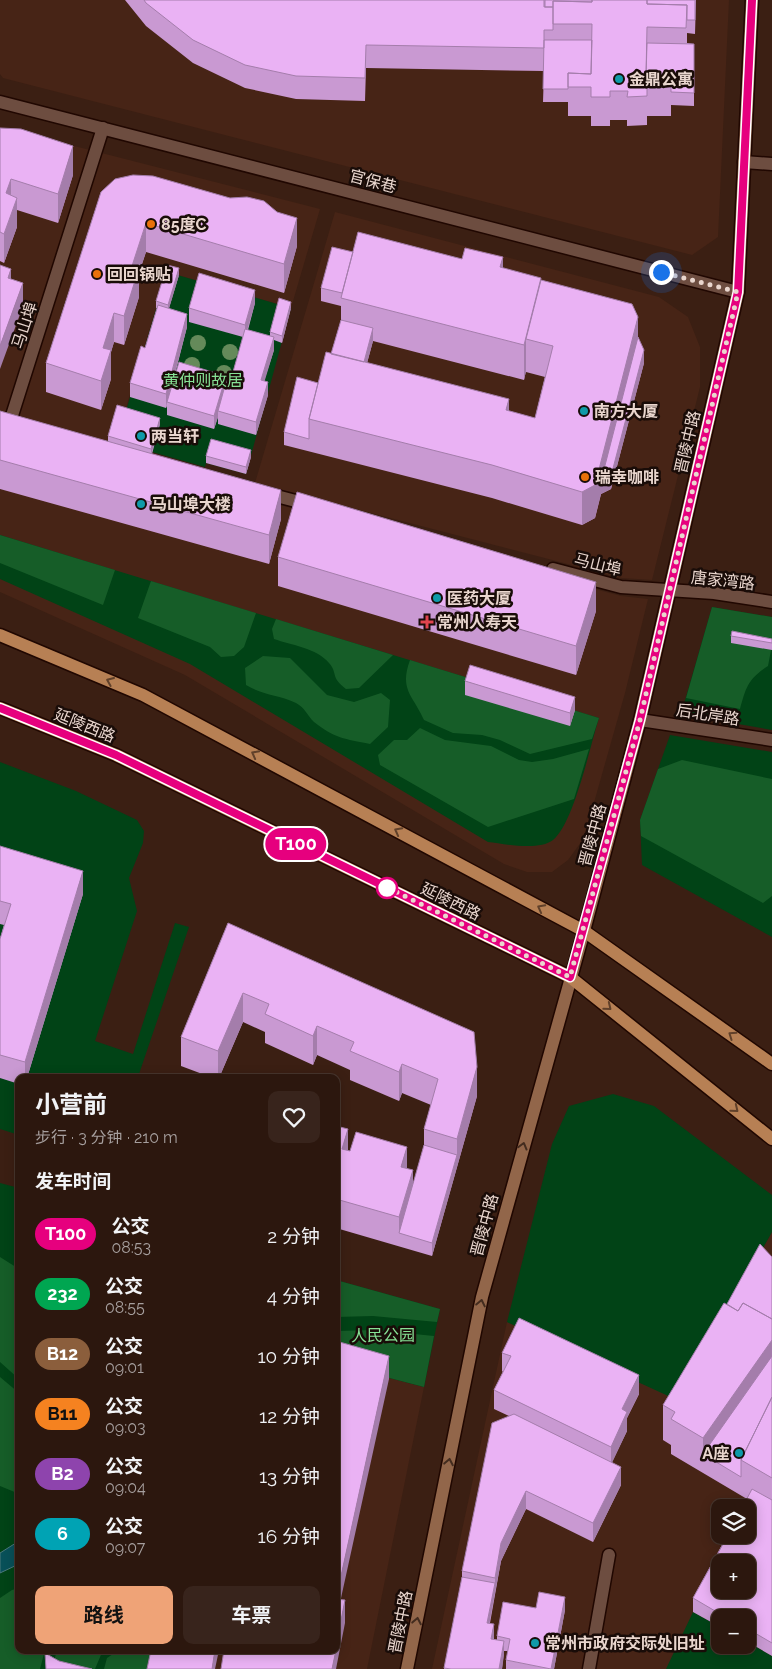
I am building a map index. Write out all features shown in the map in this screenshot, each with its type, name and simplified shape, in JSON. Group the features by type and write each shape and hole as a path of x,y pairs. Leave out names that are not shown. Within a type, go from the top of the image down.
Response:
{"main road":[{"name":"晋陵中路","path":"407,1669 482,1297 584,931 640,720 738,292 752,0"},
{"path":"0,635 143,694 584,931 772,1064"},
{"name":"延陵西路","path":"0,708 116,755 570,977 772,1139"}],"street":[{"name":"官保巷","path":"0,102 738,292"},
{"name":"马山埠","path":"28,430 9,425 103,128"},
{"path":"744,162 772,164"},
{"path":"249,489 326,509"},
{"name":"马山埠","path":"545,567 622,588 670,591"},
{"name":"唐家湾路","path":"670,591 714,593 772,602"},
{"name":"后北岸路","path":"640,720 772,740"},
{"path":"589,1669 609,1555"}],"shaded area":[{"path":"0,0 729,0 718,237 692,255 3,78 0,74"},
{"path":"0,127 320,209 291,308 167,272 124,414 104,458 621,596 648,599 625,693 584,838 568,860 552,872 527,872 504,864 185,675 0,592"},
{"name":"南方大厦","path":"335,212 659,297 688,317 700,347 700,387 652,580 622,578 255,483"},
{"path":"772,1232 772,1669 432,1669 507,1322 677,1399"},
{"path":"340,1365 424,1387 367,1669 151,1669 155,1654 340,1654"}],"green space":[{"name":"黄仲则故居","path":"167,272 291,308 246,474 206,463 205,467 152,452 125,414"},
{"path":"0,535 599,718 568,818 561,831 553,840 547,843 522,846 488,842 190,664 0,579"},
{"path":"0,535 115,570 103,605 0,563"},
{"path":"151,581 256,613 244,647 234,656 221,657 210,647 138,618"},
{"path":"712,607 772,617 772,730 681,714"},
{"path":"712,607 772,617 772,645 768,666 756,675 749,684 740,709 686,698"},
{"path":"276,619 393,655 359,688 346,689 336,678 332,666 324,658 311,650 274,639 272,629"},
{"path":"263,656 290,658 327,695 354,702 381,693 390,700 388,727 370,744 334,735 314,722 304,709 296,703 246,685 245,668"},
{"path":"410,660 599,718 592,739 530,754 500,740 482,735 453,733 424,720 407,686 407,670"},
{"path":"420,728 445,740 491,746 519,760 532,762 553,759 589,749 574,799 488,827 380,765 378,755 394,740 407,740"},
{"path":"670,735 772,752 772,937 642,865 640,820"},
{"path":"682,760 772,779 772,896 763,903 641,836 640,820 658,769"},
{"path":"0,762 76,791 137,820 144,831 143,843 129,878 137,911 95,1041 133,1054 175,923 189,927 139,1074 15,1074 15,1134 0,1129"},
{"path":"613,1094 654,1106 772,1195 772,1232 677,1400 507,1322 552,1144 569,1106"},
{"path":"0,1183 15,1187 15,1654 155,1654 151,1669 0,1669"},
{"path":"0,1257 15,1266 15,1375 0,1362"},
{"name":"人民公园","path":"340,1281 440,1309 424,1387 340,1365"},
{"path":"340,1281 440,1309 437,1322 373,1316 340,1317"},
{"path":"375,1330 434,1336 424,1387 340,1365 340,1331"},
{"path":"0,1377 15,1390 15,1492 0,1486"},
{"path":"15,1589 15,1654 44,1654 40,1669 0,1669 0,1598"},
{"path":"693,1612 711,1622 711,1654 756,1654 756,1647 772,1656 772,1669 666,1669"},
{"path":"56,1654 101,1654 95,1669 72,1669 53,1665"},
{"path":"113,1654 155,1654 151,1669 104,1669 107,1658"}],"water":[{"path":"15,1544 15,1566 0,1573 0,1553"}],"building":[{"path":"144,0 544,0 544,7 553,7 553,30 544,30 544,48 366,45 365,78 296,76 245,65 193,40"},
{"path":"545,0 592,0 592,2 553,1 553,7 545,7"},
{"path":"592,0 647,0 647,4 687,5 686,28 647,27 646,76 671,76 671,87 647,87 647,96 627,97 628,91 610,91 610,97 591,97 591,87 568,87 568,73 591,74 592,24 553,24 553,1 592,2"},
{"path":"647,0 695,0 695,20 687,20 687,5 647,4"},
{"path":"544,40 592,40 591,74 568,73 568,89 543,89"},
{"path":"647,43 694,44 694,93 671,92 671,76 646,76"},
{"path":"0,128 21,129 73,146 58,194 11,179 6,193 17,198 4,234 0,232"},
{"path":"133,175 153,176 230,198 247,197 264,201 277,212 297,218 284,264 146,223 132,266 139,268 124,316 114,313 103,348 111,350 101,381 46,363 101,192 115,179"},
{"path":"358,232 462,259 465,248 503,257 500,267 541,278 524,345 341,298"},
{"path":"332,247 353,252 342,293 321,288"},
{"path":"0,265 11,269 8,278 23,283 0,346"},
{"path":"167,265 179,268 168,305 156,301"},
{"path":"199,273 255,290 245,325 189,308"},
{"path":"541,280 632,304 638,317 595,485 582,492 492,465 309,419 326,352 509,399 506,410 535,418 553,346 526,339"},
{"path":"279,298 291,302 282,336 270,332"},
{"path":"158,305 187,314 166,394 130,383 141,346 145,348"},
{"path":"341,320 373,328 364,362 331,354"},
{"path":"245,329 274,337 261,380 268,382 256,422 218,411 229,371 233,372"},
{"path":"638,337 644,350 611,476 601,481"},
{"path":"179,362 226,376 214,416 167,402"},
{"path":"297,377 318,383 309,419 309,439 284,432"},
{"path":"117,405 160,418 151,449 108,436"},
{"path":"0,411 281,490 269,535 0,460"},
{"path":"211,439 251,450 246,467 206,456"},
{"path":"297,492 596,582 576,646 278,557"},
{"path":"732,631 772,639 772,643 731,636"},
{"path":"470,665 575,697 570,713 465,681"},
{"path":"0,846 83,871 25,1062 0,1055 0,939 11,904 0,901"},
{"path":"228,923 474,1032 477,1067 457,1139 424,1129 438,1079 402,1064 399,1072 350,1051 354,1042 317,1026 313,1036 265,1014 269,1004 243,993 218,1051 181,1037"},
{"path":"340,1127 348,1129 342,1149 350,1151 356,1132 407,1147 401,1167 413,1170 399,1217 340,1200"},
{"path":"424,1145 457,1155 432,1243 399,1233"},
{"path":"760,1244 772,1257 772,1319 743,1303 738,1311 727,1304"},
{"path":"724,1303 738,1311 743,1303 772,1319 772,1340 703,1438 671,1419 675,1412 663,1405"},
{"path":"519,1318 639,1375 622,1409 627,1412 611,1447 494,1390 511,1356 502,1353"},
{"path":"340,1342 389,1356 340,1581"},
{"path":"772,1356 772,1397 741,1460 741,1477 703,1454"},
{"path":"772,1397 772,1478 741,1460"},
{"path":"514,1414 621,1467 593,1523 526,1491 501,1543 495,1578 462,1571 492,1423"},
{"path":"752,1489 772,1500 772,1643 756,1634 756,1609 712,1609 693,1598 711,1566 711,1599 756,1599 756,1554 717,1554 723,1544 756,1544 756,1499 747,1499"},
{"path":"462,1577 495,1583 487,1623 494,1624 491,1639 504,1641 499,1669 444,1668"},
{"path":"539,1592 565,1597 551,1669 506,1660 510,1639 497,1636 503,1602 536,1608"},
{"path":"340,1599 345,1600 340,1626"},
{"path":"45,1654 59,1661 92,1669 46,1669"},
{"path":"150,1654 214,1654 212,1669 147,1669"},
{"path":"223,1654 335,1654 332,1669 221,1669"}],"bus line":[{"name":"T100","path":"0,708 116,755 570,977 640,720 738,292 752,0"}],"place":[{"name":"金鼎公寓","path":"619,79"},
{"name":"85度C","path":"151,224"},
{"name":"回回锅贴","path":"97,274"},
{"name":"南方大厦","path":"584,411"},
{"name":"两当轩","path":"141,436"},
{"name":"瑞幸咖啡","path":"585,477"},
{"name":"马山埠大楼","path":"141,504"},
{"name":"医药大厦","path":"437,598"},
{"name":"常州人寿天","path":"427,622"},
{"name":"A座","path":"739,1453"},
{"name":"常州市政府交际处旧址","path":"535,1643"}],"route":[{"path":"387,888 380,884 570,977 640,720 738,292 661,272"}]}
